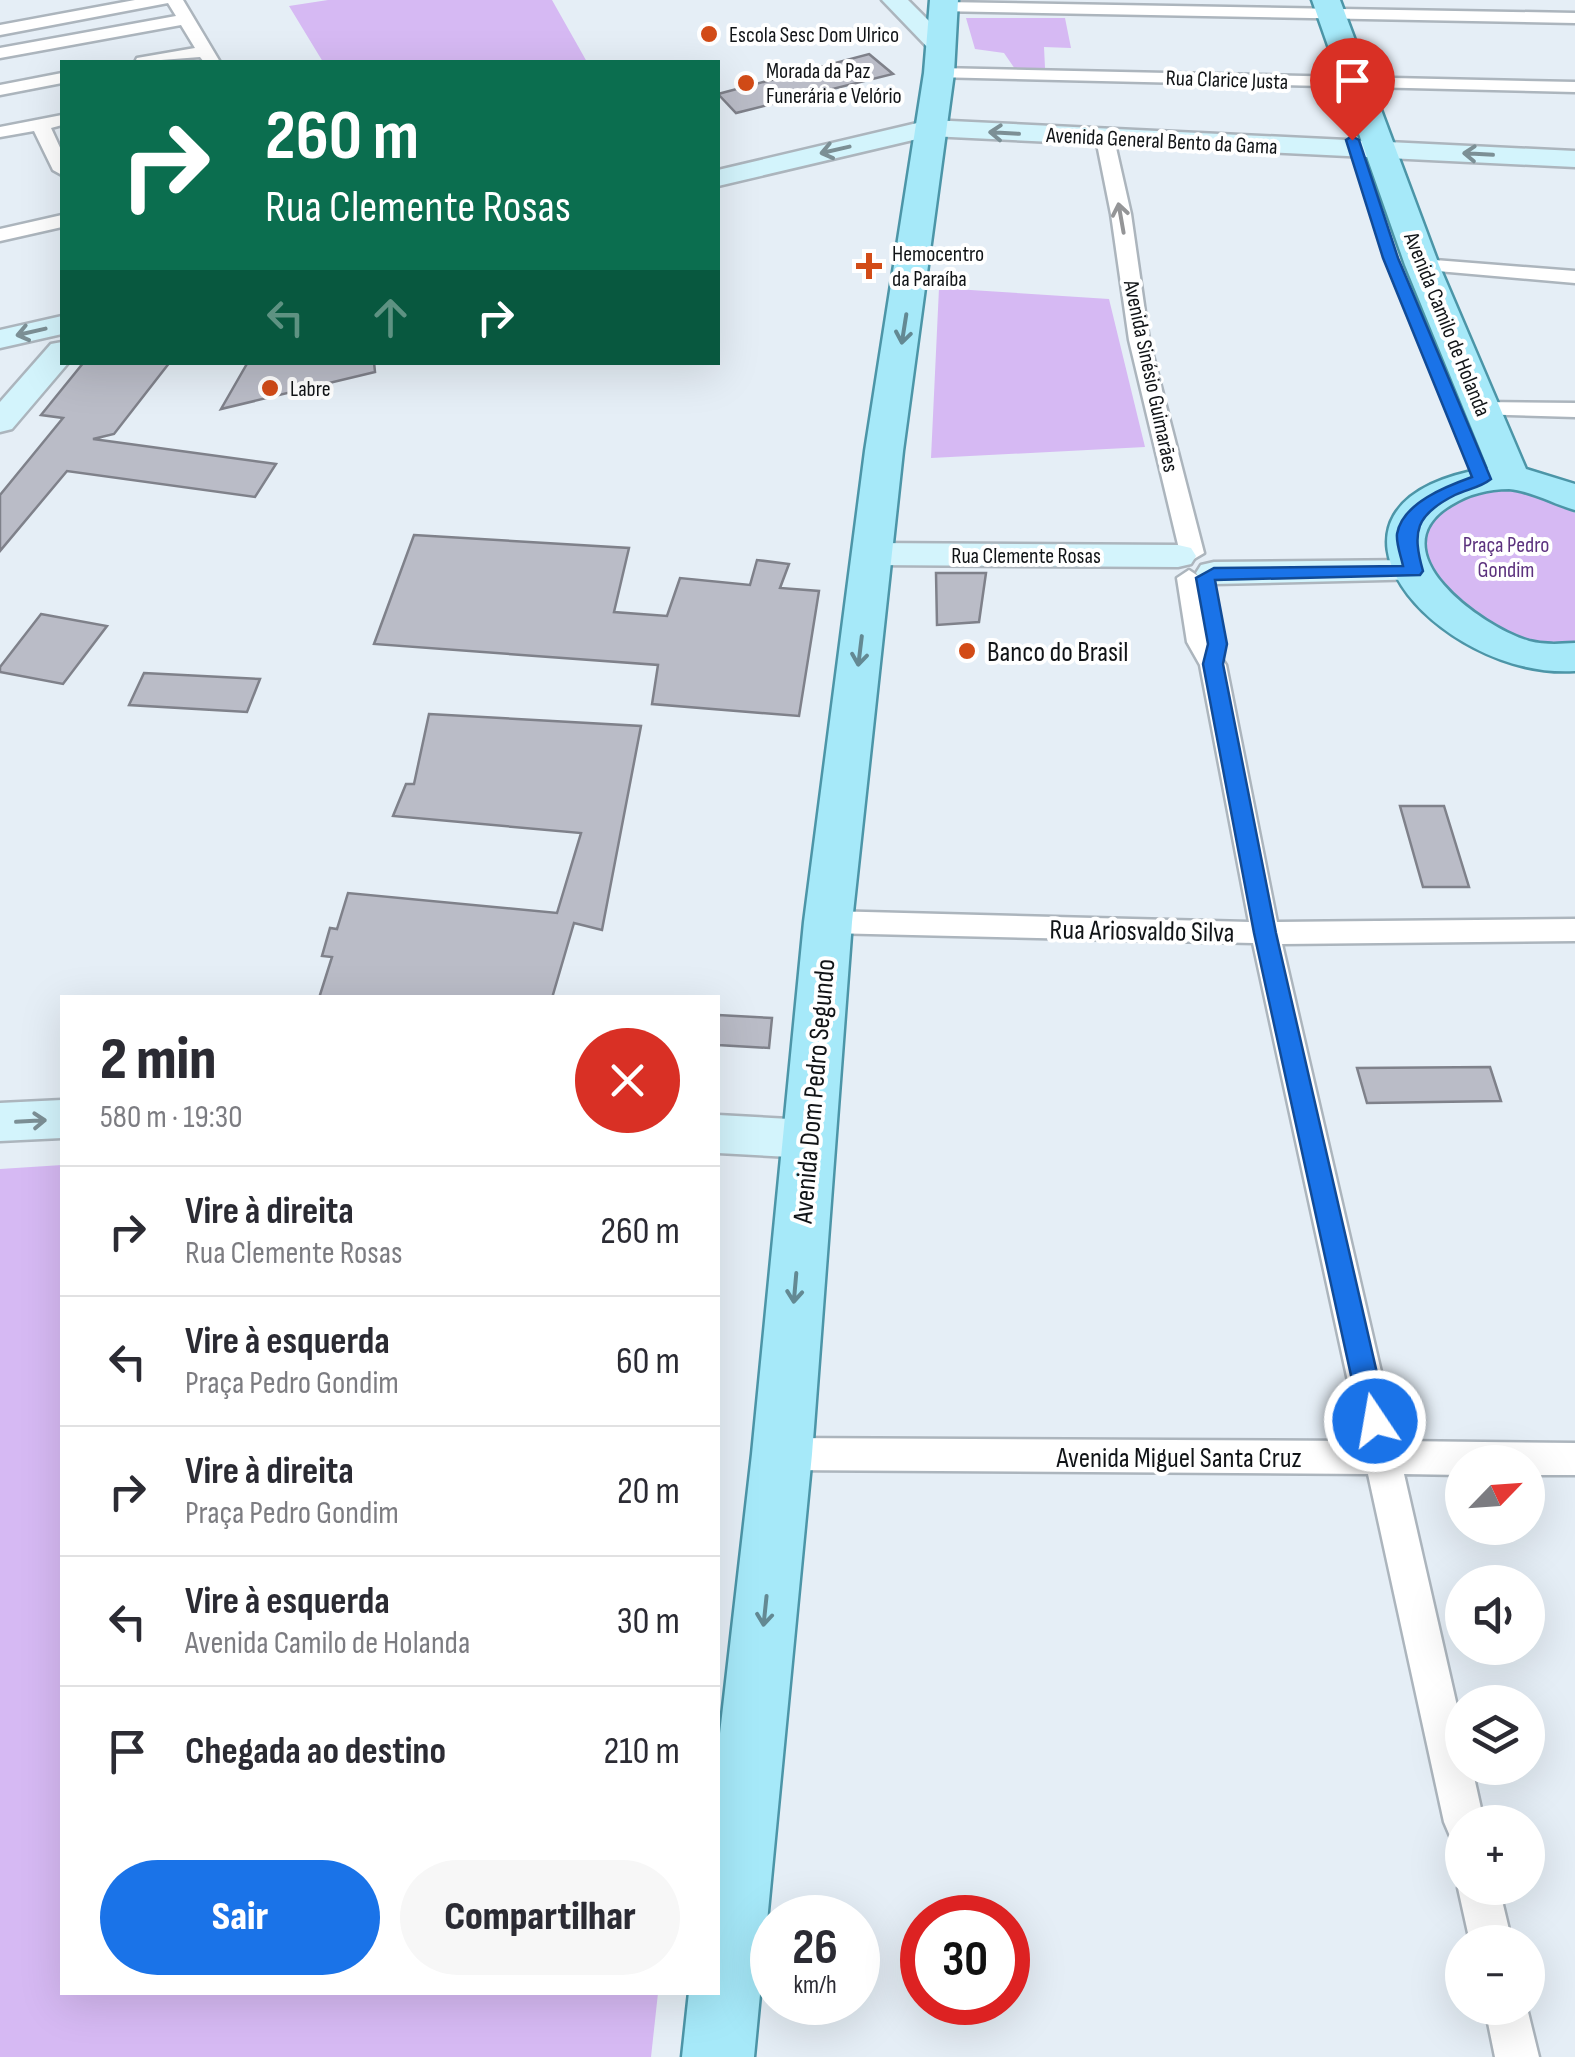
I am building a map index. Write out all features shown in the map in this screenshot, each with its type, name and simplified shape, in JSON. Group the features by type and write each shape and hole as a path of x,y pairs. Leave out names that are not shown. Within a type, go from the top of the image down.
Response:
{"main road":[{"name":"Avenida Dom Pedro Segundo","path":"718,2057 782,1454 828,922 884,451 940,59 936,2"},
{"name":"Avenida Camilo de Holanda","path":"1316,7 1368,149 1422,265 1480,409 1497,479"},
{"name":"Avenida Camilo de Holanda","path":"1368,149 1390,258 1497,479"},
{"path":"1573,664 1513,649 1464,626 1432,598 1410,564 1405,538 1419,510 1447,492 1497,479 1575,498"}],"street":[{"path":"0,30 162,0"},
{"path":"169,60 208,57 175,0"},
{"path":"894,0 940,59"},
{"path":"936,2 1316,7 1575,18"},
{"path":"0,54 185,19"},
{"name":"Rua Clarice Justa","path":"940,59 1342,82 1575,87"},
{"path":"0,90 60,78"},
{"path":"0,132 60,120"},
{"path":"40,124 60,166"},
{"name":"Avenida General Bento da Gama","path":"720,178 930,128 1575,159"},
{"name":"Avenida Sinésio Guimarães","path":"1105,138 1121,214 1139,340 1195,567 1199,642 1213,664 1265,933 1460,1805"},
{"path":"0,235 60,221"},
{"path":"1422,265 1575,277"},
{"path":"0,339 60,324"},
{"path":"0,422 60,353"},
{"path":"1480,409 1575,410"},
{"name":"Rua Clemente Rosas","path":"873,560 1195,567 1410,564"},
{"name":"Rua Ariosvaldo Silva","path":"828,922 1265,933 1575,930"},
{"path":"0,1122 60,1119"},
{"path":"720,1134 808,1139"},
{"name":"Avenida Miguel Santa Cruz","path":"782,1454 1575,1458"},
{"path":"1510,2025 1517,2057"}],"green space":[{"path":"328,0 552,0 586,60 322,60 289,6"},
{"path":"966,18 1065,18 1071,48 1044,47 1045,68 1015,69 1004,53 975,49"},
{"path":"939,288 1109,299 1145,447 931,458"},
{"name":"Praça Pedro Gondim","path":"1479,489 1529,494 1575,513 1575,645 1549,645 1501,631 1460,603 1427,564 1415,542 1425,514"},
{"path":"60,1165 60,1995 658,1995 651,2057 0,2057 0,1169"}],"building":[{"path":"869,54 893,74 736,113 720,93"},
{"path":"82,365 168,365 114,434 93,439 276,464 255,497 67,471 0,551 0,495 63,418 41,415"},
{"name":"Labre","path":"246,365 374,365 375,372 221,409"},
{"path":"414,535 629,548 614,612 667,616 680,578 750,585 757,560 789,564 780,588 819,591 799,716 652,704 658,665 374,644"},
{"path":"936,573 986,573 979,622 937,625"},
{"path":"41,614 107,626 63,684 0,672"},
{"path":"144,673 260,679 247,712 129,705"},
{"path":"429,714 641,726 602,930 574,923 553,995 320,995 332,957 322,956 330,928 337,929 348,893 557,913 581,833 393,816 406,784 414,784"},
{"path":"1400,806 1444,806 1469,887 1423,887"},
{"path":"720,1015 772,1018 769,1048 720,1045"},
{"path":"1490,1067 1501,1101 1367,1103 1357,1068"}],"place":[{"name":"Escola Sesc Dom Ulrico","path":"709,34"},
{"name":"Morada da Paz Funerária e Velório","path":"746,83"},
{"name":"Hemocentro da Paraíba","path":"869,266"},
{"name":"Labre","path":"270,388"},
{"name":"Banco do Brasil","path":"967,651"}],"route":[{"path":"1352,140 1390,258 1482,479 1447,492 1419,510 1410,522 1405,538 1407,558 1414,571 1214,573 1205,578 1218,644 1213,664 1265,933 1375,1421"}]}
